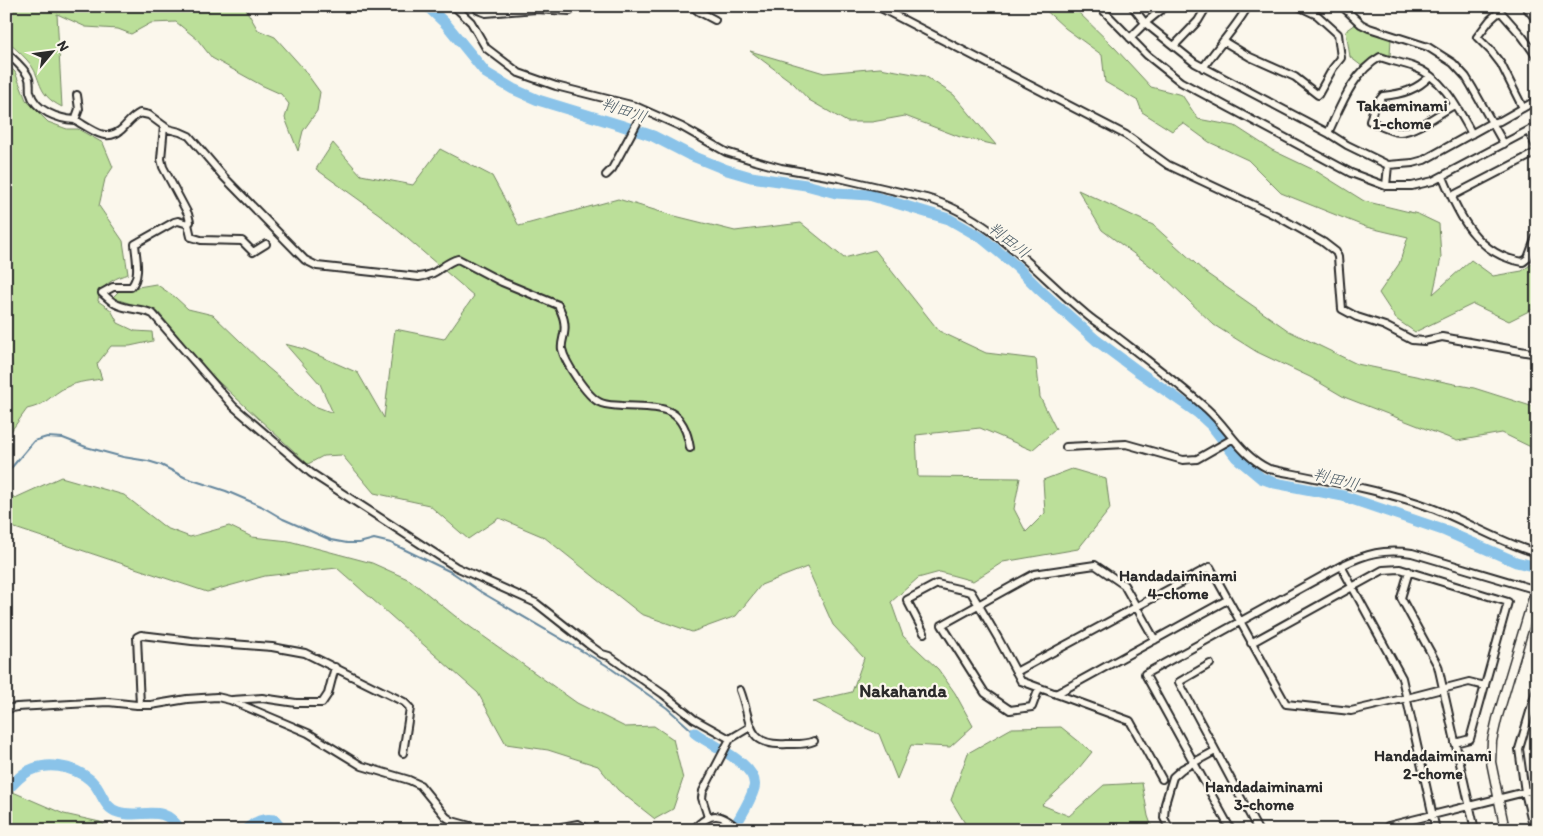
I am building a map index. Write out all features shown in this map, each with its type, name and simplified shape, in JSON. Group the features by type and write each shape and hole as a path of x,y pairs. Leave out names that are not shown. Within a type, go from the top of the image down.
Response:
{"street":[{"path":"454,6 470,22 486,48 519,73 556,86 644,110 682,127 726,152 781,168 839,178 938,201 970,217 984,225 1088,316 1208,410 1231,440 1249,456 1269,469 1373,491 1417,503 1470,524 1515,546 1537,553"},
{"path":"475,6 478,10 486,13 536,9 570,11"},
{"path":"692,6 715,20"},
{"path":"876,6 1126,135 1168,165 1277,216 1322,242 1336,252 1338,257 1342,310 1385,326 1412,340 1424,341 1442,337 1537,354"},
{"path":"1099,6 1147,54 1181,82 1351,173 1386,186 1412,186 1443,177 1537,126"},
{"path":"1132,6 1145,23 1185,56 1203,68 1388,165 1424,160 1537,100"},
{"path":"1130,38 1166,6"},
{"path":"1174,46 1198,21 1207,6"},
{"path":"1203,68 1248,6"},
{"path":"1223,41 1250,57 1295,77 1318,95 1333,68 1341,58 1338,34 1316,15 1298,6"},
{"path":"1342,6 1369,28 1428,47 1453,63 1466,77 1504,144"},
{"path":"1524,6 1537,21"},
{"path":"1523,108 1501,64 1477,37 1490,20 1500,11 1537,57"},
{"path":"6,52 27,74 30,83 30,93 39,106 62,119 75,120 104,136 113,135 121,130 131,118 140,113 149,115 164,126 189,136 224,177 310,263 317,266 419,278 438,272 450,261 458,259 502,282 558,305 565,323 562,349 582,386 600,402 608,405 673,412 684,428 690,448"},
{"path":"1328,133 1348,91 1365,68 1380,57 1414,67 1430,76 1449,94 1472,134"},
{"path":"1430,76 1413,89 1399,94 1383,96 1374,107 1370,121 1391,131 1400,132 1410,130 1454,105"},
{"path":"75,120 79,109 77,95"},
{"path":"606,175 612,169 644,110"},
{"path":"164,126 163,167 188,214 191,236 201,240 242,242 253,252 266,244"},
{"path":"1452,196 1537,150 1528,131"},
{"path":"1386,186 1388,165"},
{"path":"1443,177 1467,227 1487,247 1509,258 1523,262 1528,258 1537,234"},
{"path":"188,224 178,221 174,222 135,244 136,281 131,287 113,287 102,293 115,304 147,310 153,314 233,406 311,473 456,568 536,603 582,639 656,689 694,719 730,739"},
{"path":"1066,447 1126,444 1183,460 1191,460 1197,459 1231,440"},
{"path":"1231,830 1145,674 1341,566 1374,553 1393,550 1430,558 1536,588 1497,718 1492,741 1490,762 1505,830"},
{"path":"1039,688 1032,707 1010,710 985,692 942,625 1034,574 1095,565 1124,585 1155,640"},
{"path":"1341,566 1402,678 1436,830"},
{"path":"1016,672 1210,567 1286,704 1351,711 1469,682 1485,686"},
{"path":"1251,643 1383,570 1400,569 1409,571 1508,602 1470,739 1455,743"},
{"path":"1409,571 1401,598 1438,666 1475,830"},
{"path":"924,634 908,600 937,584 971,592 1021,681 1130,721 1162,779"},
{"path":"1056,694 1228,600"},
{"path":"140,705 137,637 142,635 292,650 314,656 404,702 410,708 404,753"},
{"path":"1210,664 1178,682 1258,830"},
{"path":"231,700 262,698 296,703 322,703 328,694 335,667"},
{"path":"1534,830 1525,792 1519,749 1534,711 1537,688"},
{"path":"740,690 746,704 750,727 763,742 770,745 805,745 814,742"},
{"path":"6,709 108,702 140,705 218,697 231,700 308,733 362,766 420,785 446,817 452,821 496,830"},
{"path":"708,817 702,798 703,790 730,739 750,727"},
{"path":"1170,830 1164,818 1173,777 1182,769 1215,751"},
{"path":"1388,826 1537,789"},
{"path":"693,830 708,817 722,816 739,830"},
{"path":"562,827 578,824 589,830"}],"green space":[{"path":"6,6 244,6 258,30 275,37 302,67 320,92 317,111 303,131 298,151 285,118 289,104 281,94 212,58 197,39 176,22 151,23 131,34 118,29 86,27 57,14 62,107 47,96 36,73 25,57 6,40"},
{"path":"1041,6 1071,6 1074,8 1151,87 1182,95 1198,119 1235,126 1272,150 1316,171 1364,201 1418,214 1439,224 1441,258 1433,294 1471,260 1493,276 1522,271 1537,260 1537,307 1509,321 1473,304 1415,332 1396,319 1379,293 1399,264 1408,237 1366,227 1281,193 1248,160 1209,142 1183,123 1172,131 1142,112 1138,101 1105,82 1102,55 1065,28"},
{"path":"1356,24 1391,37 1390,57 1377,56 1363,67 1350,57 1346,31"},
{"path":"750,51 824,73 880,68 925,76 954,95 996,145 960,137 905,116 872,122 847,122 809,100 793,83"},
{"path":"6,63 15,72 26,100 48,122 67,129 78,129 103,143 113,167 105,179 99,206 123,241 128,274 115,279 99,292 98,301 111,310 118,323 135,331 152,332 153,341 130,346 111,346 97,364 102,379 71,385 42,404 27,409 6,438"},
{"path":"333,143 361,175 413,185 440,149 492,176 519,226 618,199 735,231 801,223 844,258 875,250 939,331 986,353 1036,359 1040,397 1056,429 1032,450 980,428 916,435 918,477 1020,478 1014,509 1026,532 1045,513 1043,480 1072,469 1106,479 1110,509 1078,549 1003,562 973,581 940,572 918,578 891,602 903,636 938,669 955,693 973,726 950,747 911,745 897,779 879,734 813,701 852,692 864,658 833,625 807,567 761,585 736,616 692,632 641,614 544,537 499,518 468,539 429,505 374,493 342,455 323,456 308,464 209,373 158,312 112,298 120,290 156,284 188,309 213,315 267,367 312,405 333,413 320,384 285,344 304,349 358,373 384,418 395,329 444,339 474,296 379,214 316,169"},
{"path":"1078,190 1153,225 1206,273 1289,331 1357,364 1474,388 1537,408 1537,450 1502,433 1457,441 1344,397 1310,377 1257,352 1214,325 1161,274 1102,230"},
{"path":"61,477 124,495 166,528 190,537 229,526 252,537 289,541 372,563 410,580 455,616 577,703 625,727 654,726 673,739 683,779 673,809 655,819 618,790 598,766 548,750 506,744 478,693 337,568 265,576 207,592 6,525 6,491 15,498"},
{"path":"1061,727 1092,752 1070,779 1042,805 1069,816 1104,785 1142,783 1148,816 1153,830 969,830 951,800 968,753 1012,728"},
{"path":"6,789 64,814 100,822 111,830 6,830"}],"waterway":[{"name":"判田川","path":"427,6 446,24 486,73 513,89 538,100 653,136 690,155 727,170 751,177 806,185 836,193 869,195 949,219 982,238 1017,267 1096,340 1198,413 1212,426 1236,457 1261,478 1275,483 1343,496 1443,530 1516,562 1537,567"},
{"path":"6,474 34,441 47,437 63,438 86,447 161,465 186,478 226,491 261,506 283,519 331,540 359,543 374,539 391,543 453,573 481,592 606,665 667,708 695,733"},
{"path":"695,733 732,756 749,771 754,780 752,794 733,830"},
{"path":"12,785 33,769 50,766 68,768 84,775 90,780 110,808 127,814 151,813 166,816 180,830"},
{"path":"247,830 256,822 266,819 274,820 282,830"}],"district":[{"name":"Takaeminami 1-chome","path":"1402,114"},
{"name":"Handadaiminami 4-chome","path":"1178,584"},
{"name":"Nakahanda","path":"903,691"},
{"name":"Handadaiminami 2-chome","path":"1433,764"},
{"name":"Handadaiminami 3-chome","path":"1264,795"}]}
